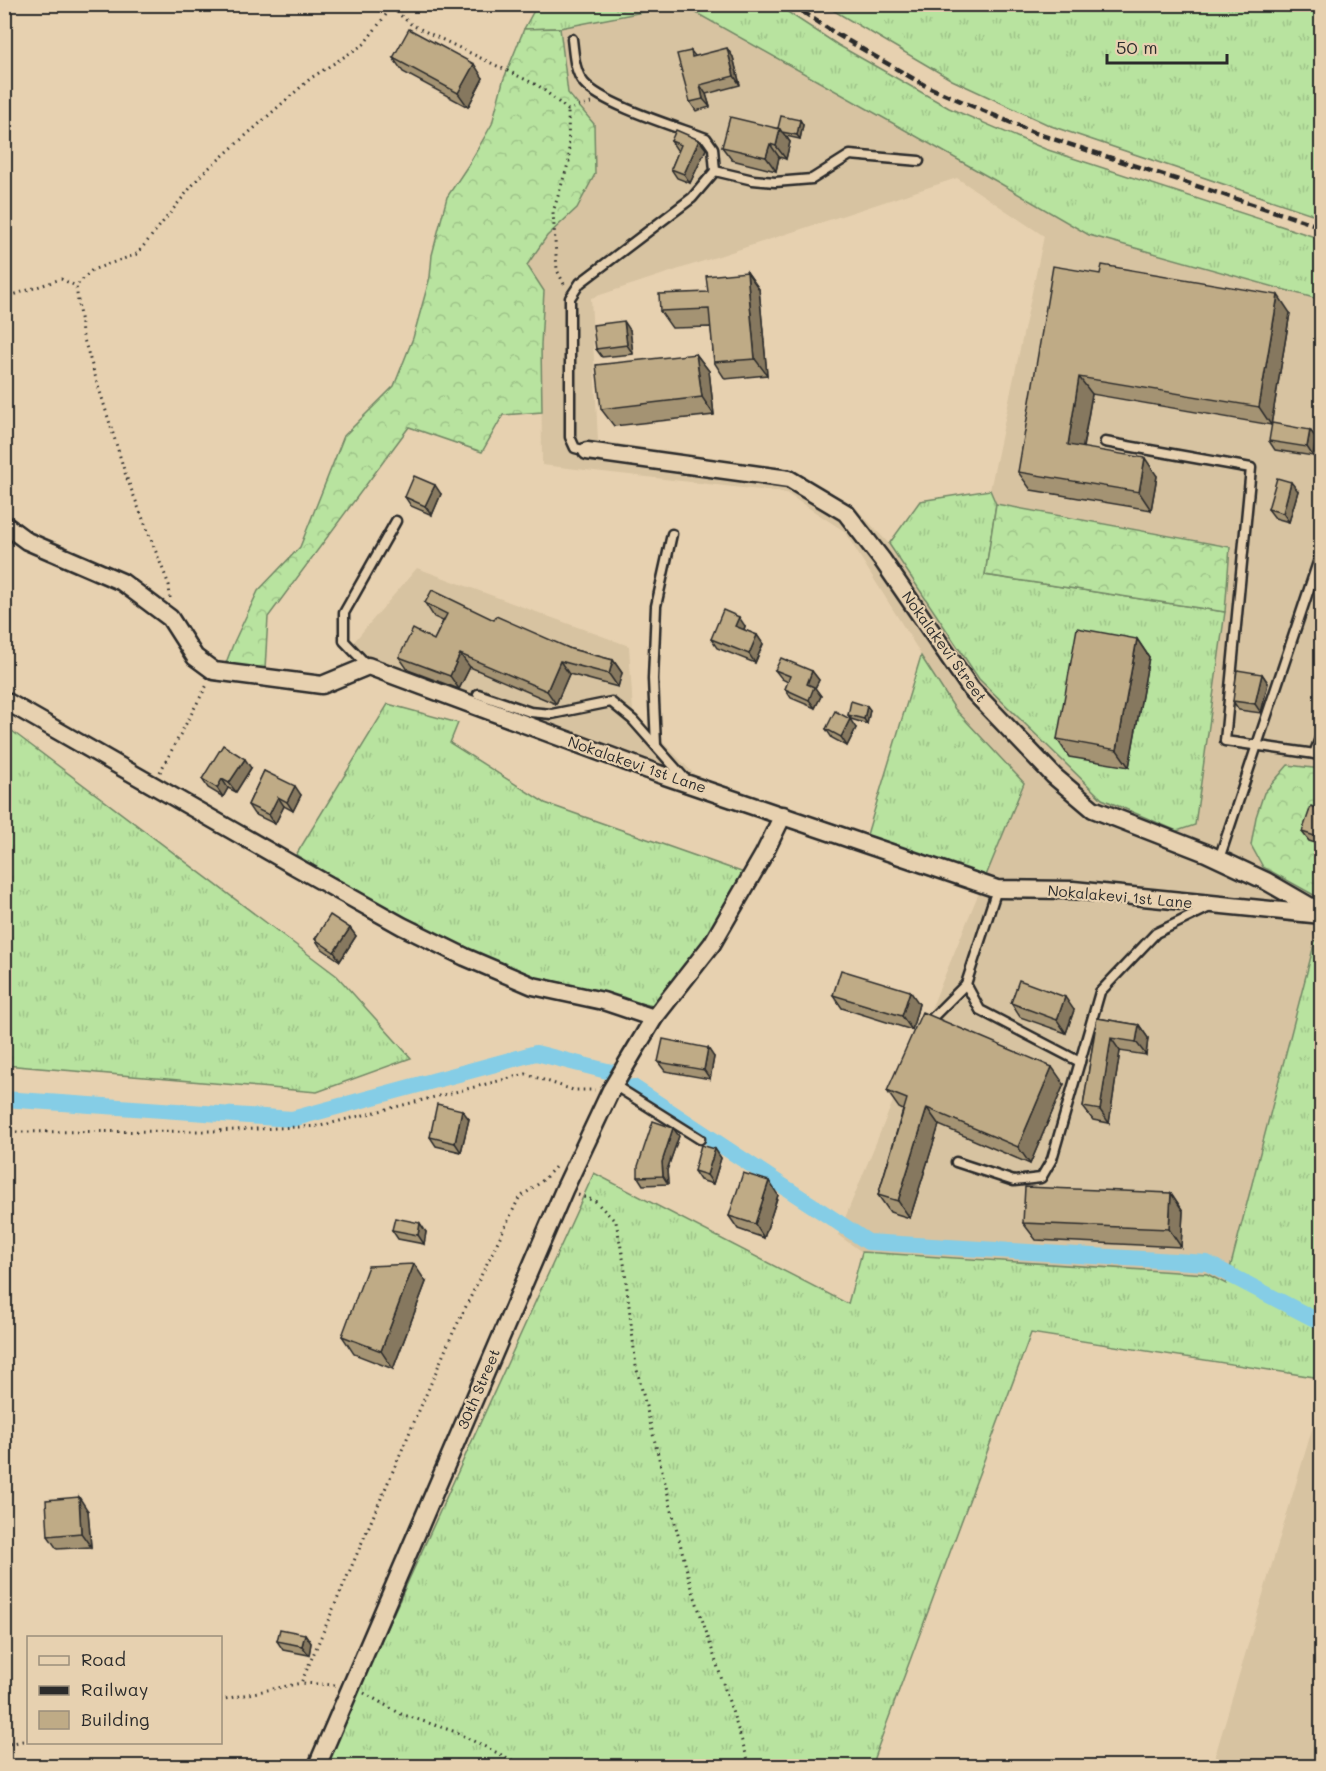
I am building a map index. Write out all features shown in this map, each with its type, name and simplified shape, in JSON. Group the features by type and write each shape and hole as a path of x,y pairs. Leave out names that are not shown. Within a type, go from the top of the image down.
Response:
{"street":[{"name":"Nokalakevi Street","path":"587,451 789,479 846,513 883,561 971,689 1054,776 1093,809 1266,880 1322,914"},
{"path":"4,524 27,541 122,582 170,618 195,657 214,671 322,686 368,666"},
{"name":"Nokalakevi 1st Lane","path":"368,666 659,774 997,889 1073,890 1322,914"},
{"path":"4,700 382,914 465,957 533,986 603,1001 654,1018"},
{"name":"30th Street","path":"316,1767 564,1190 613,1087 654,1018 712,944 764,854 783,815"}],"lane":[{"path":"572,39 576,67 584,83 604,99 706,138 713,148 715,171 692,198 580,283 570,298 570,436 575,448 587,451"},
{"path":"715,171 753,180 774,182 812,179 850,155 919,161"},
{"path":"1106,442 1251,468 1225,741 1318,754 1322,733"},
{"path":"368,666 344,641 344,614 396,521"},
{"path":"656,746 653,680 656,606 672,534"},
{"path":"1219,859 1322,550"},
{"path":"478,694 530,712 552,714 611,702 633,720 689,784"},
{"path":"927,1029 931,1019 966,984 997,889"},
{"path":"956,1162 1014,1181 1041,1178 1052,1159 1100,992 1156,933 1213,905"},
{"path":"966,984 980,1010 1080,1062"},
{"path":"613,1087 700,1139"}],"path":[{"path":"387,4 412,25 539,86 568,110 569,161 553,212 557,270 570,298"},
{"path":"76,286 92,270 137,255 200,176 311,78 364,44 392,8"},
{"path":"568,110 604,99"},
{"path":"4,298 61,279 76,286"},
{"path":"76,286 82,333 122,465 169,585 170,618"},
{"path":"153,785 214,671"},
{"path":"4,1132 214,1131 320,1126 526,1074 573,1090 613,1087"},
{"path":"301,1683 451,1337 519,1198 541,1182 562,1160"},
{"path":"564,1190 595,1202 616,1222 624,1263 636,1366 689,1579 750,1767"},
{"path":"222,1700 301,1683 352,1687 401,1714 453,1731 524,1767"},
{"path":"4,1746 27,1740"}],"shaded area":[{"path":"682,4 1089,235 1321,300 1321,769 1288,765 1263,867 1321,899 1321,942 1315,941 1226,1284 1207,1274 862,1252 838,1235 1024,783 955,709 844,531 786,493 542,465 541,345 544,291 527,265 547,236 577,208 594,124 568,93 560,28","holes":["957,178 1044,236 990,490 996,504 1230,547 1225,612 1195,825 979,679 889,544 854,506 789,468 598,441 591,298"]},
{"path":"417,568 629,646 633,712 700,780 649,771 375,680 352,644"},
{"path":"1319,1406 1322,1408 1321,1766 1212,1766"}],"green space":[{"path":"537,5 679,5 560,28 524,29"},
{"path":"682,5 777,5 838,45 949,108 1045,149 1321,239 1321,300 1089,235"},
{"path":"824,5 1321,5 1321,217 1051,126 952,80"},
{"path":"560,28 568,93 594,124 595,174 577,208 547,236 527,265 544,291 541,345 542,412 503,415 482,452 409,427 268,617 265,669 224,668 258,591 300,547 344,436 394,386 413,338 430,277 432,255 447,197 492,124 503,81 524,29"},
{"path":"990,490 996,504 985,575 1225,612 1195,825 1177,831 1102,799 979,679 889,544 920,501"},
{"path":"996,504 1230,547 1225,612 985,575"},
{"path":"921,656 955,709 1024,783 985,878 866,838"},
{"path":"388,704 458,723 450,743 545,803 747,874 708,947 653,1006 531,978 405,919 296,855"},
{"path":"12,731 337,976 411,1058 317,1092 5,1065 4,738"},
{"path":"1288,765 1321,769 1321,899 1263,867 1251,845 1256,817 1264,793"},
{"path":"1315,941 1321,942 1321,1378 1031,1333 871,1766 324,1766 594,1173 848,1304 862,1252 1207,1274 1226,1284"}],"building":[{"path":"409,29 474,64 458,93 393,58"},
{"path":"727,48 734,76 700,85 703,99 690,102 677,54 691,51 692,57"},
{"path":"781,116 800,120 797,135 782,132 778,128"},
{"path":"730,117 780,129 776,146 770,144 766,157 722,147"},
{"path":"676,130 699,140 684,174 671,169 681,145 671,141"},
{"path":"1102,265 1278,295 1259,407 1079,377 1068,445 1145,458 1139,492 1018,472 1053,266 1100,274"},
{"path":"747,272 755,359 714,362 709,309 660,311 659,294 708,292 706,276"},
{"path":"624,321 627,345 596,349 593,325"},
{"path":"696,354 702,397 601,409 596,365"},
{"path":"1272,423 1310,430 1307,447 1269,441"},
{"path":"414,476 435,485 425,506 405,497"},
{"path":"1277,478 1291,482 1283,513 1268,509"},
{"path":"432,590 494,620 496,616 571,649 613,660 609,674 560,661 547,691 460,654 450,676 399,657 413,629 434,640 447,614 425,603"},
{"path":"723,610 739,617 735,626 757,635 749,654 711,639"},
{"path":"1077,628 1137,639 1117,750 1057,739"},
{"path":"781,658 812,671 807,684 814,687 809,700 785,689 790,676 775,670"},
{"path":"1237,670 1262,674 1255,704 1233,701"},
{"path":"851,701 867,706 864,719 848,715"},
{"path":"835,711 850,719 841,737 826,729"},
{"path":"223,745 245,759 229,783 222,779 217,788 202,779"},
{"path":"264,771 295,786 287,802 278,797 269,815 248,805"},
{"path":"1311,806 1322,810 1322,828 1318,837 1302,832"},
{"path":"330,915 350,928 334,952 315,939"},
{"path":"841,970 910,991 902,1016 833,995"},
{"path":"1019,980 1065,997 1057,1020 1011,1003"},
{"path":"922,1012 1052,1067 1018,1147 927,1108 898,1201 878,1195 907,1099 887,1091"},
{"path":"1097,1018 1139,1025 1136,1042 1111,1038 1100,1110 1083,1107"},
{"path":"663,1039 708,1048 704,1070 658,1062"},
{"path":"437,1104 462,1110 455,1143 430,1137"},
{"path":"653,1121 673,1128 662,1162 663,1176 638,1177 638,1166"},
{"path":"701,1145 715,1149 707,1175 694,1171"},
{"path":"743,1173 769,1181 755,1224 729,1216"},
{"path":"1025,1187 1171,1193 1169,1229 1023,1223"},
{"path":"395,1218 420,1223 418,1235 392,1230"},
{"path":"414,1264 381,1351 342,1336 368,1266"},
{"path":"79,1497 81,1533 48,1536 46,1500"},
{"path":"280,1629 305,1634 302,1646 277,1641"}],"waterway":[{"path":"4,1099 292,1119 536,1053 611,1072"},
{"path":"633,1087 868,1242 1207,1263 1322,1323"}],"railway":[{"path":"791,4 833,32 926,86 1035,133 1322,227"}]}
